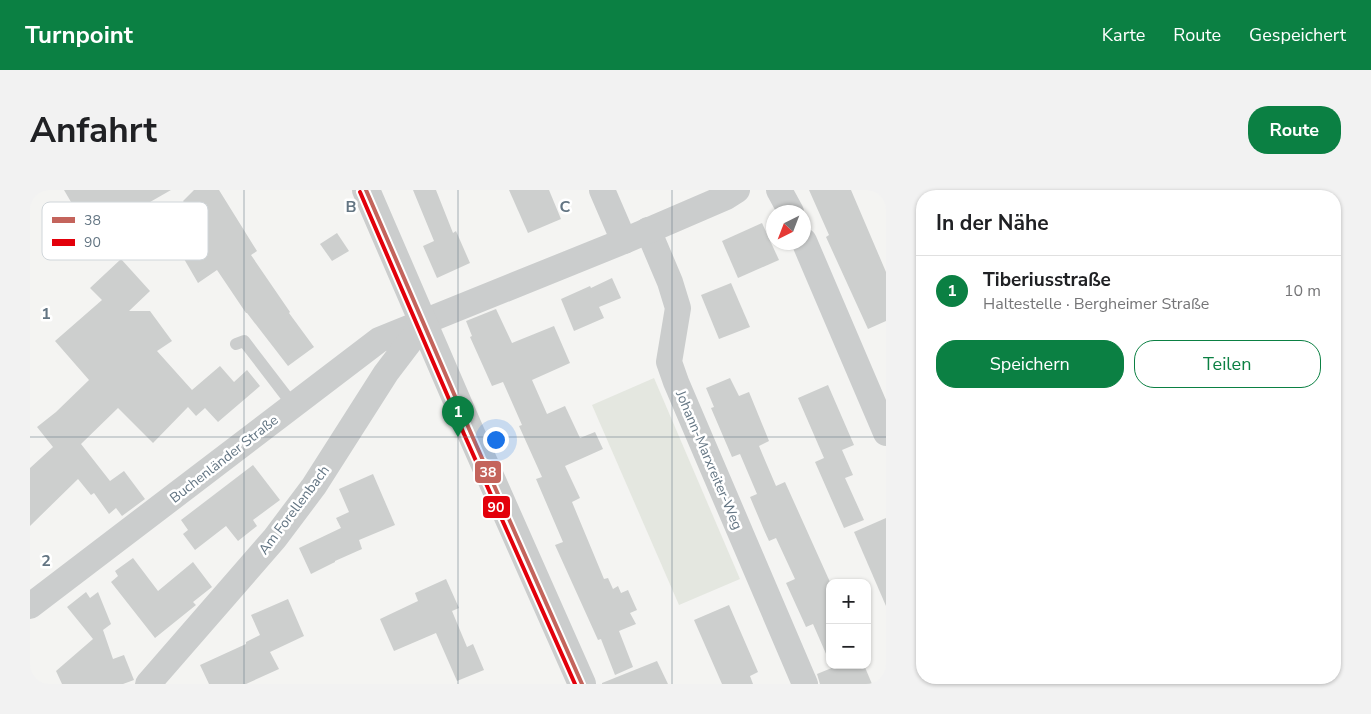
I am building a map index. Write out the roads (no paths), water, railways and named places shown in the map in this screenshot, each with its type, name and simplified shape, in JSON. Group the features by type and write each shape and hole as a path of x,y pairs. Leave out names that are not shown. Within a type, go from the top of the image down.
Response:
{"street":[{"path":"366,190 582,684"},
{"path":"602,190 624,241"},
{"name":"Buchenländer Straße","path":"30,606 380,340 624,241 726,197 737,190"},
{"path":"778,190 787,205"},
{"name":"Johann-Marxreiter-Weg","path":"648,230 670,282 678,308 669,362 805,684"},
{"path":"808,250 886,433"},
{"name":"Am Forellenbach","path":"148,684 275,538 314,486 386,373 424,323"}],"lane":[{"path":"236,344 244,341 293,405"}],"place":[{"name":"Tiberiusstraße","path":"458,437"}]}
